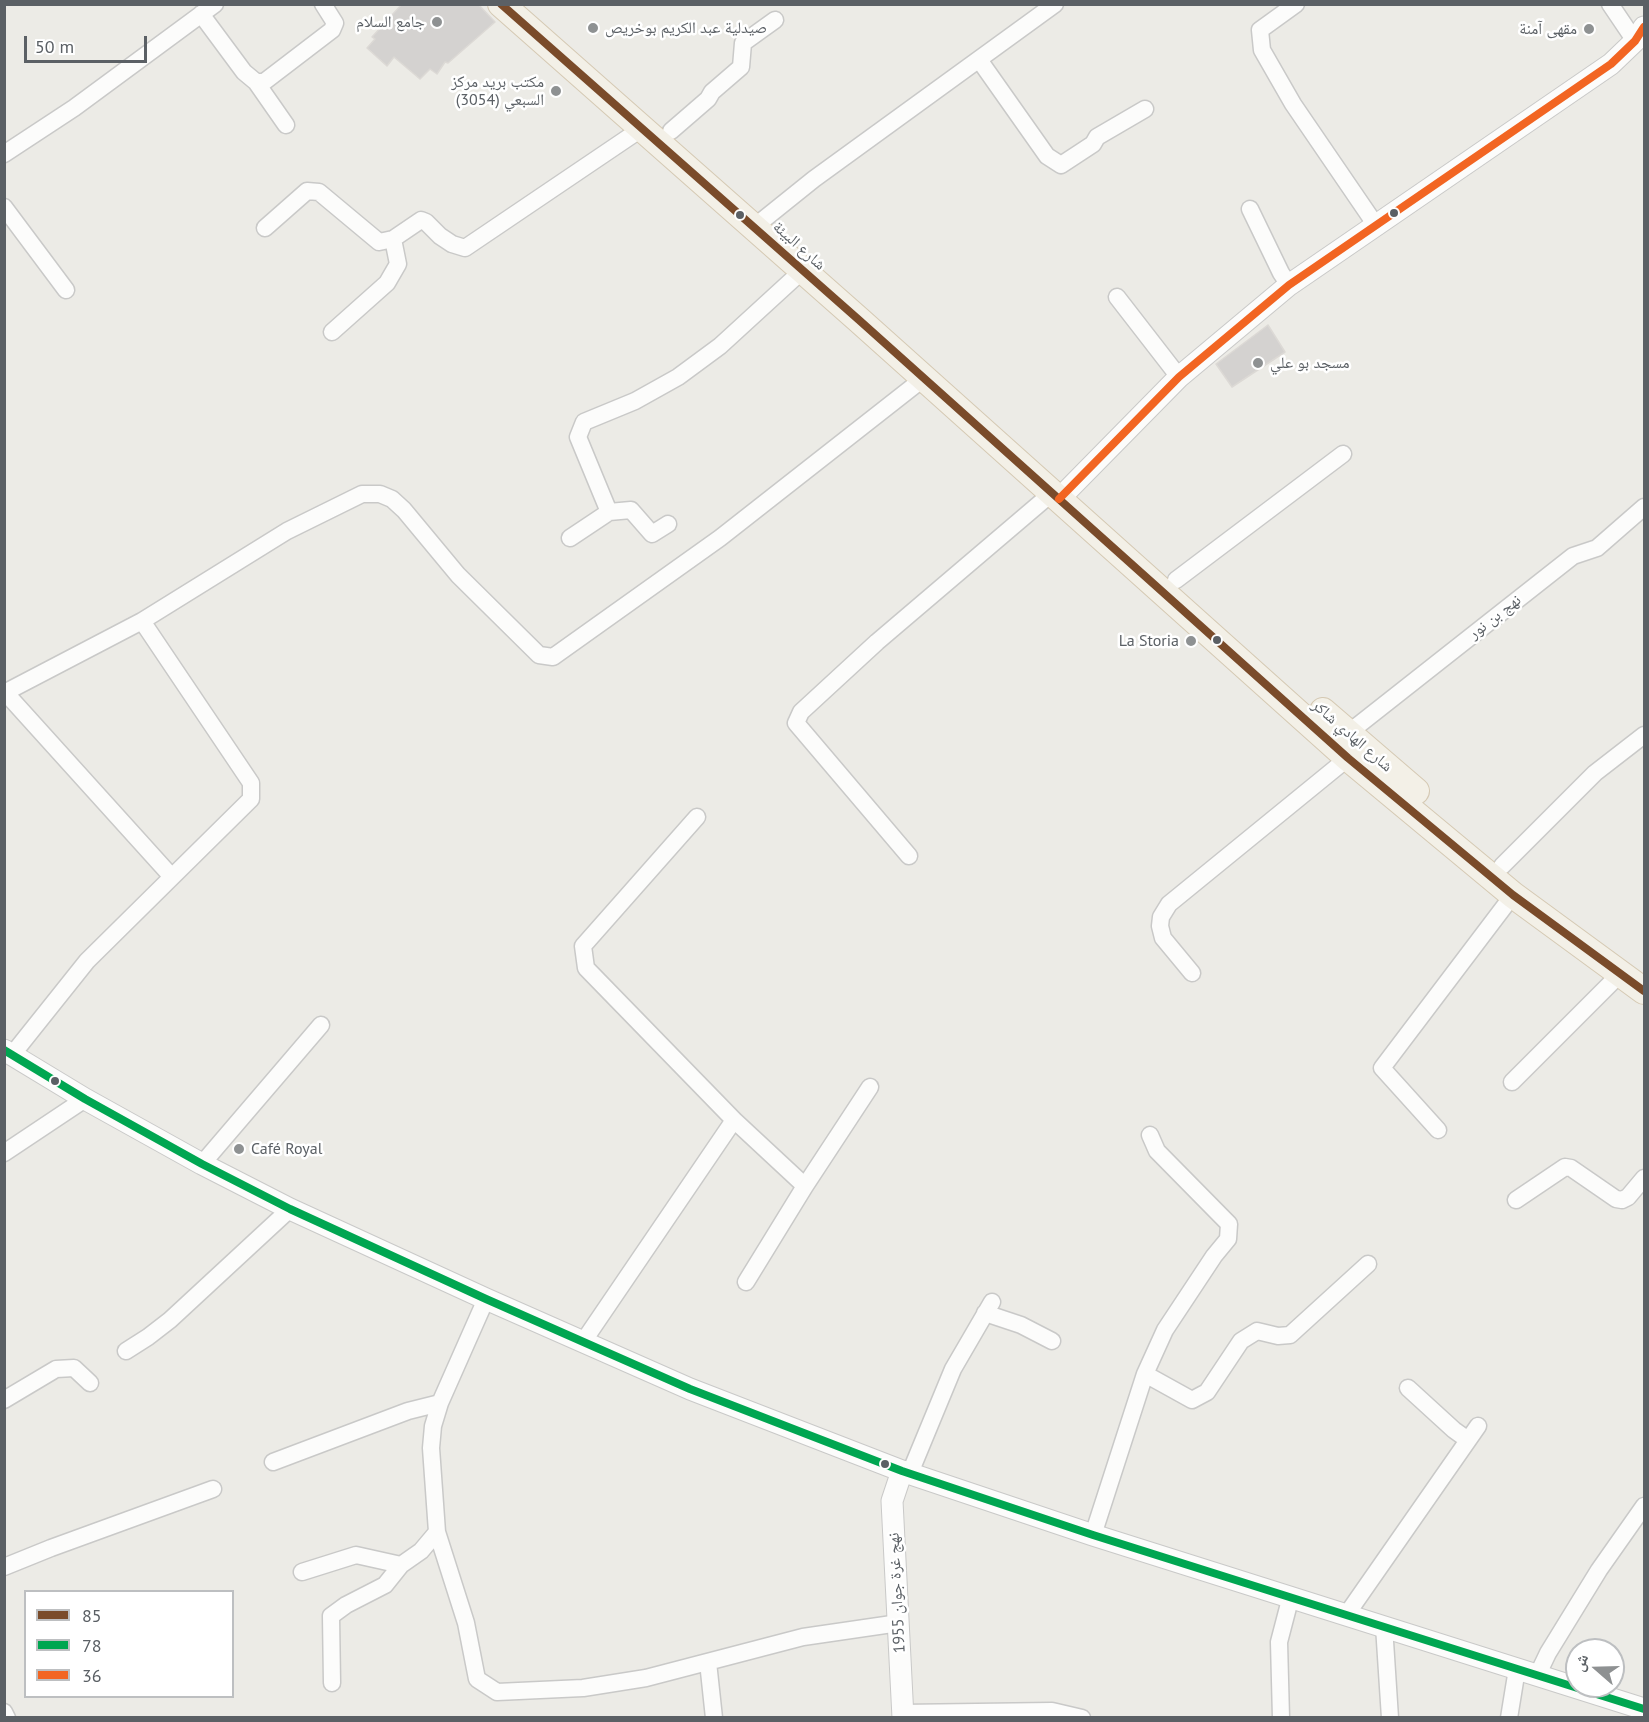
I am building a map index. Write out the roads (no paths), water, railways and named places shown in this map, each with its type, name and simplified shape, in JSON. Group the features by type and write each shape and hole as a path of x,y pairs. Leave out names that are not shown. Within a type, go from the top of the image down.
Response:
{"main road":[{"name":"شارع البيئة","path":"501,4 641,129 760,222 865,314 1061,493"},
{"name":"شارع البيئة","path":"528,4 670,131 760,222 803,270 865,314 924,378 1061,493"},
{"name":"شارع الهادي شاكر","path":"1061,493 1176,580 1344,745 1502,866 1519,889"},
{"name":"شارع الهادي شاكر","path":"1061,493 1344,745 1519,889 1632,973 1644,991"}],"street":[{"path":"256,82 264,82 332,30 335,23 323,4"},
{"path":"760,222 1055,4"},
{"path":"1296,4 1260,30 1262,50 1293,104 1376,224"},
{"path":"909,856 796,723 801,712 877,642 1061,493 1179,377 1289,285 1611,64 1640,34 1610,4"},
{"path":"4,154 74,108 208,10 244,72 256,82 286,125"},
{"path":"670,131 741,67 743,43 775,20"},
{"path":"980,61 1047,156 1061,165 1093,144 1097,137 1145,109"},
{"path":"265,228 307,191 319,192 379,242 393,239 421,220 452,244 465,248 641,129"},
{"path":"4,207 66,290"},
{"path":"1250,209 1289,285"},
{"path":"332,332 387,283 398,264 393,239"},
{"path":"609,512 578,438 584,422 635,401 678,376 720,346 803,270"},
{"path":"1117,297 1179,377"},
{"path":"172,877 7,698 142,621 287,531 362,494 380,494 392,499 404,510 458,575 539,655 552,657 720,538 924,378"},
{"path":"1176,580 1343,454"},
{"name":"نهج بن نور","path":"1192,974 1163,938 1161,918 1169,904 1344,745 1573,556 1597,548 1644,507"},
{"path":"570,538 609,512 631,510 652,534 668,524"},
{"path":"142,621 251,783 251,800 87,961 8,1052 85,1099 202,1164 290,1209 486,1299 700,1393 906,1472 1093,1535 1644,1709"},
{"path":"1502,866 1595,772 1644,735"},
{"path":"697,817 583,946 586,968 734,1119 804,1186"},
{"path":"1438,1130 1382,1068 1519,889"},
{"path":"1512,1082 1632,973"},
{"path":"202,1164 321,1025"},
{"path":"746,1282 804,1186 870,1087"},
{"path":"4,1153 85,1099"},
{"path":"583,1342 734,1119"},
{"path":"1093,1535 1145,1374 1165,1330 1214,1256 1228,1239 1229,1224 1157,1151 1150,1136"},
{"path":"1516,1200 1565,1167 1577,1171 1616,1199 1622,1200 1628,1197 1644,1178"},
{"path":"126,1352 170,1320 290,1209"},
{"path":"1145,1374 1192,1400 1208,1392 1241,1341 1257,1331 1278,1336 1290,1335 1368,1264"},
{"path":"486,1299 440,1403 433,1426 431,1448 437,1533 466,1623 477,1679 496,1692 583,1688 646,1678 803,1637 899,1623"},
{"path":"906,1472 953,1370 988,1307 1052,1341"},
{"path":"4,1400 56,1369 74,1368 90,1383"},
{"path":"1408,1388 1468,1440"},
{"path":"273,1462 408,1411 440,1403"},
{"path":"1347,1614 1478,1426"},
{"name":"نهج غرة جوان 1955","path":"902,1715 892,1501 906,1472"},
{"path":"4,1567 213,1489"},
{"path":"1537,1676 1548,1653 1599,1570 1644,1506"},
{"path":"332,1683 331,1616 346,1605 385,1585 401,1565 421,1551 437,1533"},
{"path":"302,1572 356,1555 401,1565"},
{"path":"1281,1718 1279,1642 1291,1596"},
{"path":"1384,1626 1390,1718"},
{"path":"708,1662 714,1718"},
{"path":"1509,1718 1517,1669"},
{"path":"902,1715 1052,1711 1082,1718"},
{"path":"4,1712 7,1718"}],"place":[{"name":"جامع السلام","path":"437,22"},
{"name":"صيدلية عبد الكريم بوخريص","path":"593,28"},
{"name":"مقهى آمنة","path":"1589,29"},
{"name":"مكتب بريد مركز السبعي (3054)","path":"556,91"},
{"name":"مسجد بو علي","path":"1258,363"},
{"name":"La Storia","path":"1191,641"},
{"name":"Café Royal","path":"239,1149"}]}
